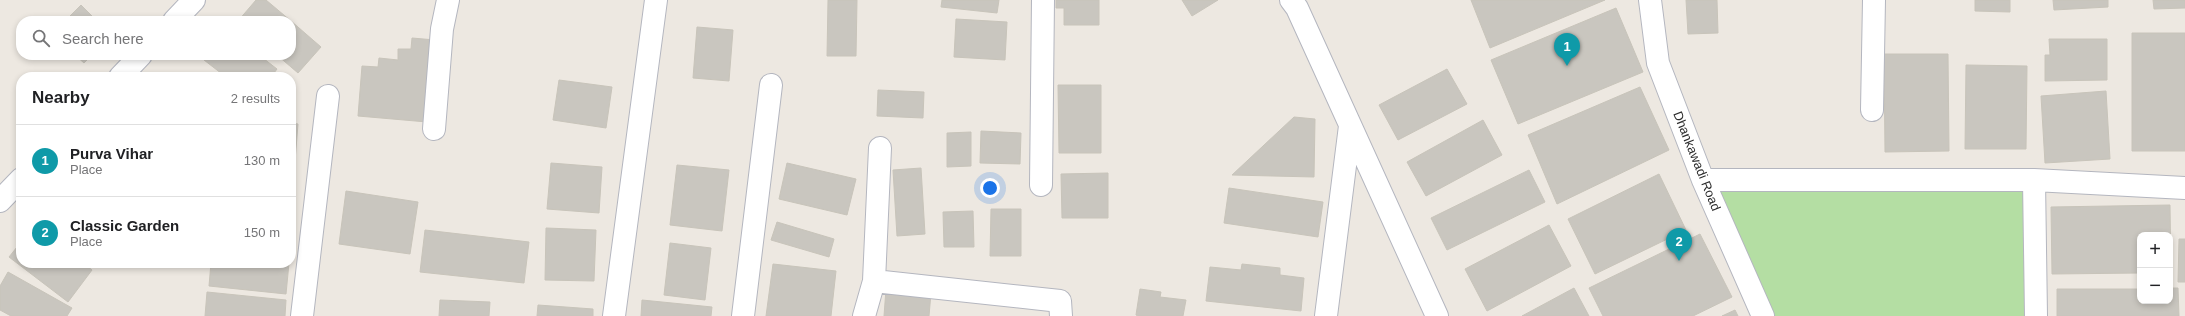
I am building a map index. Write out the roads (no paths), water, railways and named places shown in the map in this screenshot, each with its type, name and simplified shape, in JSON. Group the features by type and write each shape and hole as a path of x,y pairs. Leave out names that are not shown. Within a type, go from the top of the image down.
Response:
{"street":[{"path":"179,16 194,0"},
{"path":"434,129 442,29 448,0"},
{"path":"614,316 656,0"},
{"path":"1041,185 1043,0"},
{"path":"1290,0 1297,8 1437,316"},
{"name":"Dhankawadi Road","path":"1650,0 1658,62 1703,180 1763,316"},
{"path":"1872,110 1874,0"},
{"path":"125,72 136,60"},
{"path":"743,316 771,85"},
{"path":"302,316 328,96"},
{"path":"1326,316 1350,126"},
{"path":"864,316 874,281 880,148"},
{"path":"1703,180 2034,180 2185,188"},
{"path":"2034,180 2036,316"},
{"path":"0,201 16,184"},
{"path":"874,281 1060,301 1061,316"}],"place":[{"name":"Purva Vihar","path":"1567,66"},
{"name":"Classic Garden","path":"1679,261"}]}
